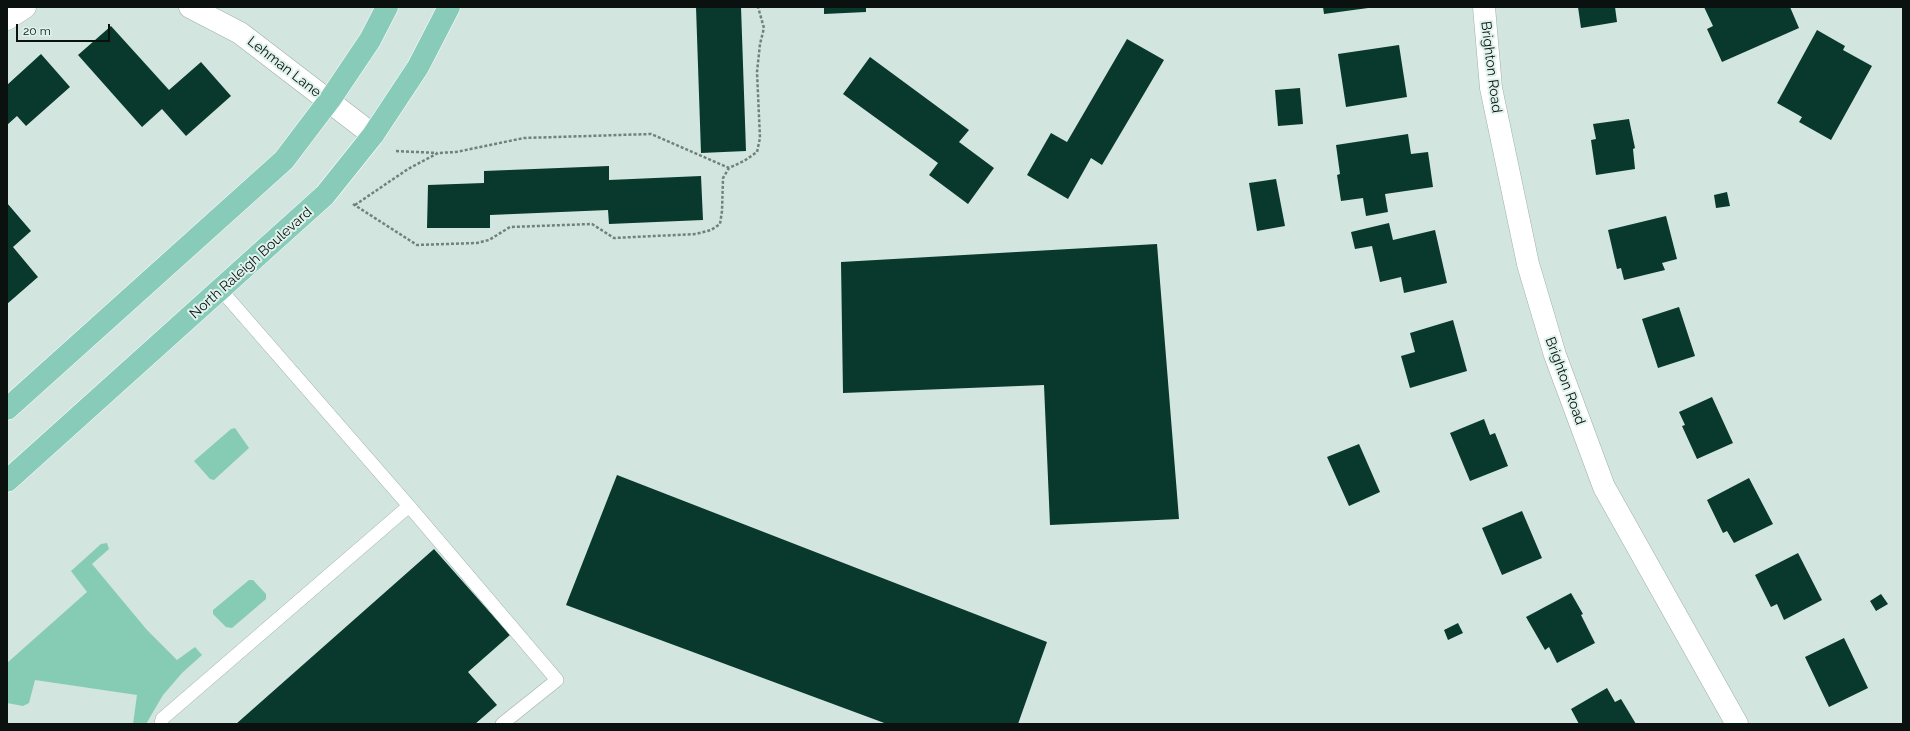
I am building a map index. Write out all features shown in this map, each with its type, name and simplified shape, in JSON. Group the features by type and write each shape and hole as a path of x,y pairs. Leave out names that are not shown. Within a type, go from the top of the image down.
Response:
{"main road":[{"path":"7,409 284,160 328,102 370,40 387,7"},
{"name":"North Raleigh Boulevard","path":"7,481 325,195 373,135 418,67 449,7"}],"street":[{"path":"7,19 25,7"},
{"name":"Lehman Lane","path":"190,7 240,34 373,135"},
{"name":"Brighton Road","path":"1484,7 1491,88 1528,264 1555,355 1604,488 1737,724"}],"lane":[{"path":"221,290 409,506 557,680 502,724"},
{"path":"161,724 162,719 409,506"}],"path":[{"path":"351,203 417,244 477,243 489,240 510,227 592,224 614,238 696,234 711,230 720,224 723,178 729,168 744,162 757,152 760,138 757,72 760,44 764,28 758,7"},
{"path":"392,150 438,153 456,152 524,138 568,135 651,134 729,168"},
{"path":"354,205 408,169 438,153"}],"green space":[{"path":"235,428 249,448 214,480 210,479 194,461 231,429"},
{"path":"107,543 109,549 92,564 147,630 177,660 195,647 202,655 182,673 163,695 146,724 133,724 137,695 35,680 29,703 23,706 7,703 7,663 87,592 71,571 101,544"},
{"path":"249,580 253,580 266,594 266,599 232,628 226,627 213,614 213,610"}],"building":[{"path":"696,7 741,7 746,151 701,153"},
{"path":"824,7 866,7 866,12 824,14"},
{"path":"1323,7 1368,7 1368,8 1324,14"},
{"path":"1578,7 1615,7 1617,22 1581,28"},
{"path":"1704,7 1790,7 1799,28 1722,62 1707,29 1713,26"},
{"path":"111,26 169,90 201,62 231,96 186,136 162,109 142,127 78,55"},
{"path":"1817,30 1845,46 1843,50 1872,66 1831,140 1799,122 1802,117 1777,103"},
{"path":"1127,39 1164,60 1102,165 1091,158 1068,199 1027,175 1051,133 1067,142"},
{"path":"1399,45 1407,97 1346,107 1338,54"},
{"path":"41,54 70,87 26,126 17,116 7,125 7,85"},
{"path":"870,57 969,130 959,142 994,168 968,204 929,175 938,163 843,94"},
{"path":"1300,88 1303,124 1278,126 1275,90"},
{"path":"1629,119 1635,148 1633,149 1635,169 1596,175 1591,140 1596,139 1593,124"},
{"path":"1408,134 1411,154 1428,152 1433,187 1385,194 1388,212 1366,216 1363,198 1341,201 1337,175 1340,174 1336,145"},
{"path":"609,166 609,180 701,176 703,220 609,224 608,210 490,215 490,228 427,228 428,185 484,183 484,171"},
{"path":"1276,179 1285,226 1257,231 1249,183"},
{"path":"1727,192 1730,206 1716,208 1714,195"},
{"path":"7,203 31,231 13,247 38,277 7,304"},
{"path":"1666,216 1677,259 1662,263 1665,270 1624,280 1621,268 1617,269 1608,230"},
{"path":"1389,223 1393,240 1435,230 1447,283 1404,293 1401,277 1380,282 1372,246 1355,249 1351,232"},
{"path":"1157,244 1179,519 1050,525 1044,385 843,393 841,262"},
{"path":"1679,307 1695,356 1658,368 1642,319"},
{"path":"1453,320 1467,371 1410,388 1401,356 1415,352 1410,333"},
{"path":"1712,397 1733,443 1697,459 1682,426 1685,425 1679,412"},
{"path":"1484,419 1490,435 1495,433 1508,466 1470,481 1450,433"},
{"path":"1359,444 1380,492 1349,506 1327,457"},
{"path":"617,475 1047,642 1018,724 887,724 566,605"},
{"path":"1749,478 1773,524 1734,543 1727,531 1723,533 1707,500"},
{"path":"1522,511 1542,558 1502,575 1482,528"},
{"path":"434,549 510,635 468,672 497,705 475,724 236,724"},
{"path":"1798,553 1822,600 1784,620 1777,604 1771,607 1755,575"},
{"path":"1571,593 1583,614 1581,615 1595,643 1557,663 1549,647 1545,650 1526,617"},
{"path":"1881,594 1888,604 1876,611 1870,601"},
{"path":"1458,623 1463,633 1448,640 1444,630"},
{"path":"1844,638 1868,688 1829,707 1805,657"},
{"path":"1607,688 1615,702 1621,699 1636,724 1579,724 1571,709"}]}
